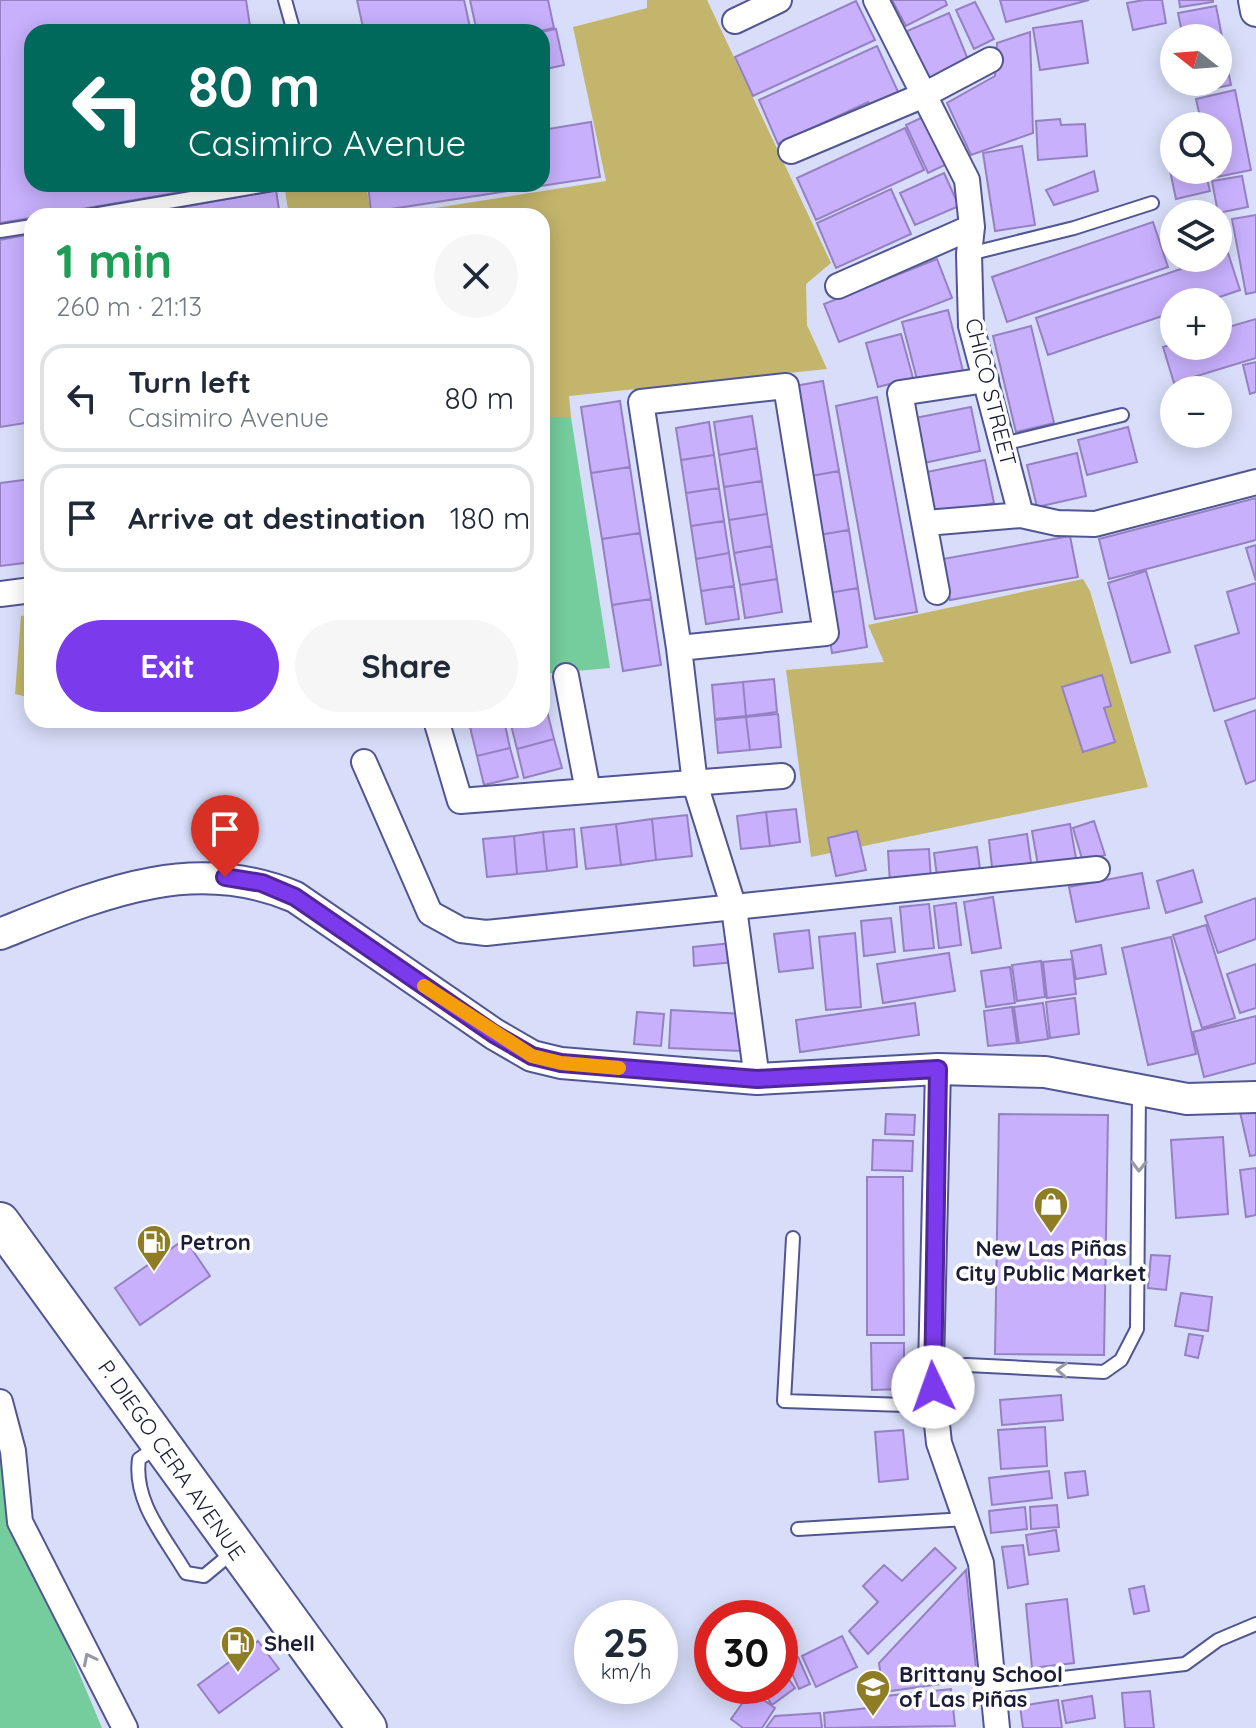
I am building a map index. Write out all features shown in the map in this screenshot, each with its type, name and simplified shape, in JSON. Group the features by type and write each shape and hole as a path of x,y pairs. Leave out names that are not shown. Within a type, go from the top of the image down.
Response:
{"main road":[{"name":"P. DIEGO CERA AVENUE","path":"0,1222 354,1718"}],"street":[{"path":"735,21 779,0"},
{"name":"CHICO STREET","path":"876,0 967,180 972,227 969,254 971,326 1021,515"},
{"path":"1254,0 1256,11"},
{"path":"791,151 924,95 990,60"},
{"path":"838,286 972,227"},
{"path":"937,592 900,393 986,380"},
{"path":"679,648 826,633 786,386 641,402 679,648 695,784 734,908 757,1079"},
{"path":"926,523 1021,515 1057,523 1095,524 1256,482"},
{"path":"0,594 24,591"},
{"path":"566,676 588,791"},
{"path":"438,728 460,801 782,776"},
{"path":"364,762 430,913 461,930 486,933 1097,869"},
{"path":"0,934 102,893 170,880 225,877 262,883 295,897 494,1034 532,1056 561,1063 757,1079 938,1069 1045,1072 1187,1099 1256,1097"},
{"path":"938,1069 931,1368 939,1443 981,1563 997,1728"},
{"path":"0,1402 13,1451 20,1522 125,1728"}],"lane":[{"path":"285,0 292,24"},
{"path":"134,208 226,192"},
{"path":"969,254 1074,228 1152,203"},
{"path":"0,231 24,227"},
{"path":"1003,444 1122,415"},
{"path":"931,1368 967,1365 1104,1372 1121,1360 1137,1329 1139,1088"},
{"path":"793,1238 784,1401 935,1406"},
{"path":"161,1444 139,1459 137,1478 141,1497 186,1573 204,1576 235,1550"},
{"path":"798,1529 966,1519"},
{"path":"993,1686 1185,1664 1218,1640 1256,1624"}],"shaded area":[{"path":"647,0 707,0 831,263 806,284 807,325 827,369 569,396 571,417 550,417 550,208 435,208 606,181 573,27 647,8"},
{"path":"285,192 367,192 370,208 288,208"},
{"path":"550,417 571,417 610,668 550,673"},
{"path":"1083,579 1090,591 1148,787 811,857 786,670 884,662 868,625"},
{"path":"21,616 24,616 24,696 15,694"},
{"path":"0,1448 17,1525 102,1728 0,1728"}],"building":[{"path":"0,0 246,0 250,24 24,24 24,192 180,192 87,208 24,208 24,219 0,223"},
{"path":"357,0 464,0 469,24 362,24"},
{"path":"470,0 548,0 554,28 550,29 550,24 475,24"},
{"path":"892,0 945,0 947,5 906,26"},
{"path":"1000,0 1089,0 1006,22"},
{"path":"1162,0 1166,23 1133,30 1127,3"},
{"path":"1179,0 1213,0 1213,2 1180,7"},
{"path":"856,1 875,40 753,96 735,57"},
{"path":"975,2 994,39 974,49 956,10"},
{"path":"1216,6 1220,24 1180,24 1178,13"},
{"path":"949,13 971,67 928,84 907,31"},
{"path":"1082,21 1088,63 1040,70 1033,28"},
{"path":"556,29 564,65 550,68 550,30"},
{"path":"1030,32 1033,133 971,155 947,103 995,76 997,43"},
{"path":"877,46 899,94 871,107 868,102 778,144 759,100"},
{"path":"1235,90 1251,170 1232,174 1232,112 1199,112 1196,99 1232,96"},
{"path":"925,116 947,164 928,173 906,125"},
{"path":"1060,119 1061,125 1085,124 1087,156 1038,160 1036,121"},
{"path":"591,122 600,177 550,185 550,129"},
{"path":"905,128 924,170 816,220 797,178"},
{"path":"1022,146 1035,225 995,231 983,153"},
{"path":"1094,171 1098,191 1054,205 1046,190"},
{"path":"944,173 959,206 915,225 900,193"},
{"path":"1242,176 1248,207 1232,210 1232,200 1216,200 1213,184 1232,184 1232,178"},
{"path":"1173,184 1208,184 1210,191 1176,199"},
{"path":"891,189 911,234 836,268 817,223"},
{"path":"276,192 279,208 177,208"},
{"path":"369,192 502,192 397,208 371,208"},
{"path":"1256,215 1256,292 1246,294 1232,219"},
{"path":"1153,222 1160,243 1160,270 1007,322 992,277"},
{"path":"24,236 24,423 0,427 0,240"},
{"path":"937,259 952,298 839,342 824,304"},
{"path":"1232,265 1240,290 1232,293 1232,288 1160,288 1160,317 1048,355 1036,318 1172,272 1232,272"},
{"path":"948,310 963,371 918,383 902,322"},
{"path":"1256,319 1256,358 1197,376 1172,376 1167,360 1232,360 1232,326"},
{"path":"1031,326 1054,423 1016,432 993,336"},
{"path":"901,334 913,378 878,387 866,343"},
{"path":"1256,362 1256,392 1250,394 1243,365"},
{"path":"823,381 839,471 805,477 789,387"},
{"path":"877,397 917,612 875,619 836,406"},
{"path":"620,401 630,467 591,473 581,407"},
{"path":"971,407 980,451 924,463 915,418"},
{"path":"752,416 757,448 719,455 714,422"},
{"path":"709,422 714,455 681,460 676,428"},
{"path":"1128,427 1137,462 1087,475 1078,440"},
{"path":"757,448 762,481 724,487 719,455"},
{"path":"1077,453 1086,496 1037,507 1027,465"},
{"path":"714,455 719,488 686,493 681,460"},
{"path":"985,460 994,503 935,515 927,472"},
{"path":"630,467 640,533 602,539 591,473"},
{"path":"839,471 849,530 813,536 805,477"},
{"path":"24,480 24,563 0,566 0,483"},
{"path":"762,481 767,514 729,520 724,487"},
{"path":"719,488 724,521 691,526 686,493"},
{"path":"1256,498 1256,540 1109,579 1099,539"},
{"path":"767,514 772,546 734,553 729,520"},
{"path":"724,521 729,553 696,559 691,526"},
{"path":"849,530 858,588 823,594 813,536"},
{"path":"640,533 651,599 612,605 602,539"},
{"path":"1070,536 1078,577 950,600 943,559"},
{"path":"1256,545 1256,581 1246,548"},
{"path":"772,546 777,579 740,585 734,553"},
{"path":"729,553 734,586 701,591 696,559"},
{"path":"1146,571 1170,652 1131,663 1108,583"},
{"path":"777,579 782,612 745,618 740,585"},
{"path":"1256,583 1256,698 1214,711 1195,646 1239,633 1227,592"},
{"path":"734,586 739,619 706,624 701,591"},
{"path":"858,588 867,647 832,653 823,594"},
{"path":"651,599 661,665 623,671 612,605"},
{"path":"1102,675 1111,706 1104,708 1115,742 1083,752 1062,687"},
{"path":"774,679 777,712 746,716 743,682"},
{"path":"743,682 746,716 715,719 712,685"},
{"path":"1256,710 1256,780 1246,784 1225,721"},
{"path":"778,714 781,747 750,750 746,717"},
{"path":"746,717 750,750 718,753 715,720"},
{"path":"550,723 554,739 517,749 512,728 550,728"},
{"path":"470,728 506,728 510,748 477,756"},
{"path":"554,739 562,768 524,778 517,749"},
{"path":"510,748 518,777 484,785 477,756"},
{"path":"796,809 800,842 770,846 766,812"},
{"path":"766,812 770,846 741,849 737,816"},
{"path":"687,815 692,856 656,860 652,819"},
{"path":"652,819 656,860 621,865 616,824"},
{"path":"1094,821 1105,855 1083,862 1073,828"},
{"path":"616,824 621,865 586,869 581,828"},
{"path":"1070,824 1077,864 1039,871 1032,831"},
{"path":"574,829 577,867 547,871 543,832"},
{"path":"857,831 866,870 836,876 828,838"},
{"path":"543,832 547,871 517,874 514,836"},
{"path":"1027,834 1032,870 993,876 989,840"},
{"path":"514,836 517,874 487,877 483,839"},
{"path":"977,847 980,869 937,876 934,853"},
{"path":"929,849 931,881 890,883 888,851"},
{"path":"1193,870 1202,902 1166,913 1157,881"},
{"path":"1142,873 1149,908 1076,922 1069,887"},
{"path":"993,897 1001,948 972,953 964,902"},
{"path":"1256,898 1256,939 1218,953 1205,916"},
{"path":"956,903 961,945 939,948 934,906"},
{"path":"929,904 934,948 904,951 900,907"},
{"path":"891,918 895,952 864,956 861,921"},
{"path":"1206,925 1235,1018 1202,1028 1173,935"},
{"path":"809,930 813,968 779,972 774,934"},
{"path":"855,933 861,1007 826,1010 819,937"},
{"path":"1171,937 1196,1054 1148,1065 1122,948"},
{"path":"732,943 734,962 694,966 693,947"},
{"path":"1101,945 1106,974 1076,979 1071,951"},
{"path":"949,953 955,991 883,1003 877,964"},
{"path":"1072,959 1076,994 1047,998 1043,962"},
{"path":"1041,961 1045,997 1017,1001 1012,965"},
{"path":"1256,964 1256,1008 1240,1013 1227,974"},
{"path":"1010,967 1015,1003 986,1007 981,971"},
{"path":"1075,998 1079,1034 1050,1038 1046,1002"},
{"path":"915,1003 919,1035 800,1052 796,1020"},
{"path":"1043,1003 1048,1039 1019,1043 1014,1007"},
{"path":"1012,1007 1017,1043 988,1046 984,1011"},
{"path":"671,1010 743,1014 741,1051 669,1048"},
{"path":"637,1012 664,1014 661,1046 634,1044"},
{"path":"1256,1016 1256,1063 1204,1077 1193,1032"},
{"path":"1256,1109 1256,1155 1250,1156 1240,1112"},
{"path":"886,1114 915,1115 914,1135 885,1134"},
{"name":"New Las Piñas City Public Market","path":"999,1114 1108,1115 1104,1355 995,1354"},
{"path":"1223,1137 1228,1214 1176,1218 1171,1140"},
{"path":"873,1140 913,1141 912,1171 872,1170"},
{"path":"1256,1168 1256,1215 1246,1217 1240,1170"},
{"path":"867,1177 903,1177 904,1335 867,1335"},
{"path":"185,1239 210,1276 140,1325 115,1288"},
{"path":"1151,1255 1170,1256 1166,1290 1148,1288"},
{"path":"1181,1293 1212,1297 1208,1331 1175,1326"},
{"path":"1189,1334 1203,1336 1198,1358 1185,1355"},
{"path":"871,1343 904,1343 904,1389 872,1390"},
{"path":"1061,1395 1063,1420 1002,1425 1000,1400"},
{"path":"1045,1427 1047,1466 1001,1469 998,1430"},
{"path":"903,1430 908,1479 879,1482 875,1432"},
{"path":"1049,1471 1052,1498 992,1505 989,1478"},
{"path":"1085,1471 1088,1495 1068,1498 1065,1473"},
{"path":"1057,1505 1059,1527 1031,1529 1030,1507"},
{"path":"1025,1507 1027,1529 991,1533 989,1511"},
{"path":"1056,1530 1059,1551 1029,1555 1026,1535"},
{"path":"1023,1545 1028,1584 1008,1588 1002,1547"},
{"path":"935,1548 956,1568 868,1654 849,1631 878,1602 863,1586 884,1565 902,1581"},
{"path":"966,1570 977,1679 883,1692 879,1663"},
{"path":"1144,1586 1149,1611 1134,1614 1129,1589"},
{"path":"1067,1599 1074,1663 1032,1668 1026,1604"},
{"path":"842,1636 857,1667 816,1687 802,1656"},
{"path":"258,1641 279,1669 219,1713 198,1685"},
{"path":"798,1657 810,1684 799,1689 798,1687"},
{"path":"951,1689 955,1726 825,1728 824,1713 868,1708 867,1698"},
{"path":"1150,1691 1154,1728 1125,1728 1122,1693"},
{"path":"1092,1696 1095,1718 1066,1723 1062,1701"},
{"path":"1058,1700 1062,1728 1023,1728 1020,1706"},
{"path":"742,1704 769,1704 775,1708 762,1728 743,1728 731,1719"},
{"path":"820,1713 822,1728 766,1728 775,1716"}],"slow traffic":[{"path":"424,986 532,1056 561,1063 619,1068"}],"place":[{"name":"New Las Piñas City Public Market","path":"1051,1235"},
{"name":"Petron","path":"154,1273"},
{"name":"Shell","path":"238,1674"},
{"name":"Brittany School of Las Piñas","path":"873,1718"}],"route":[{"path":"225,877 262,883 295,897 494,1034 532,1056 561,1063 757,1079 938,1069 933,1387"}]}
